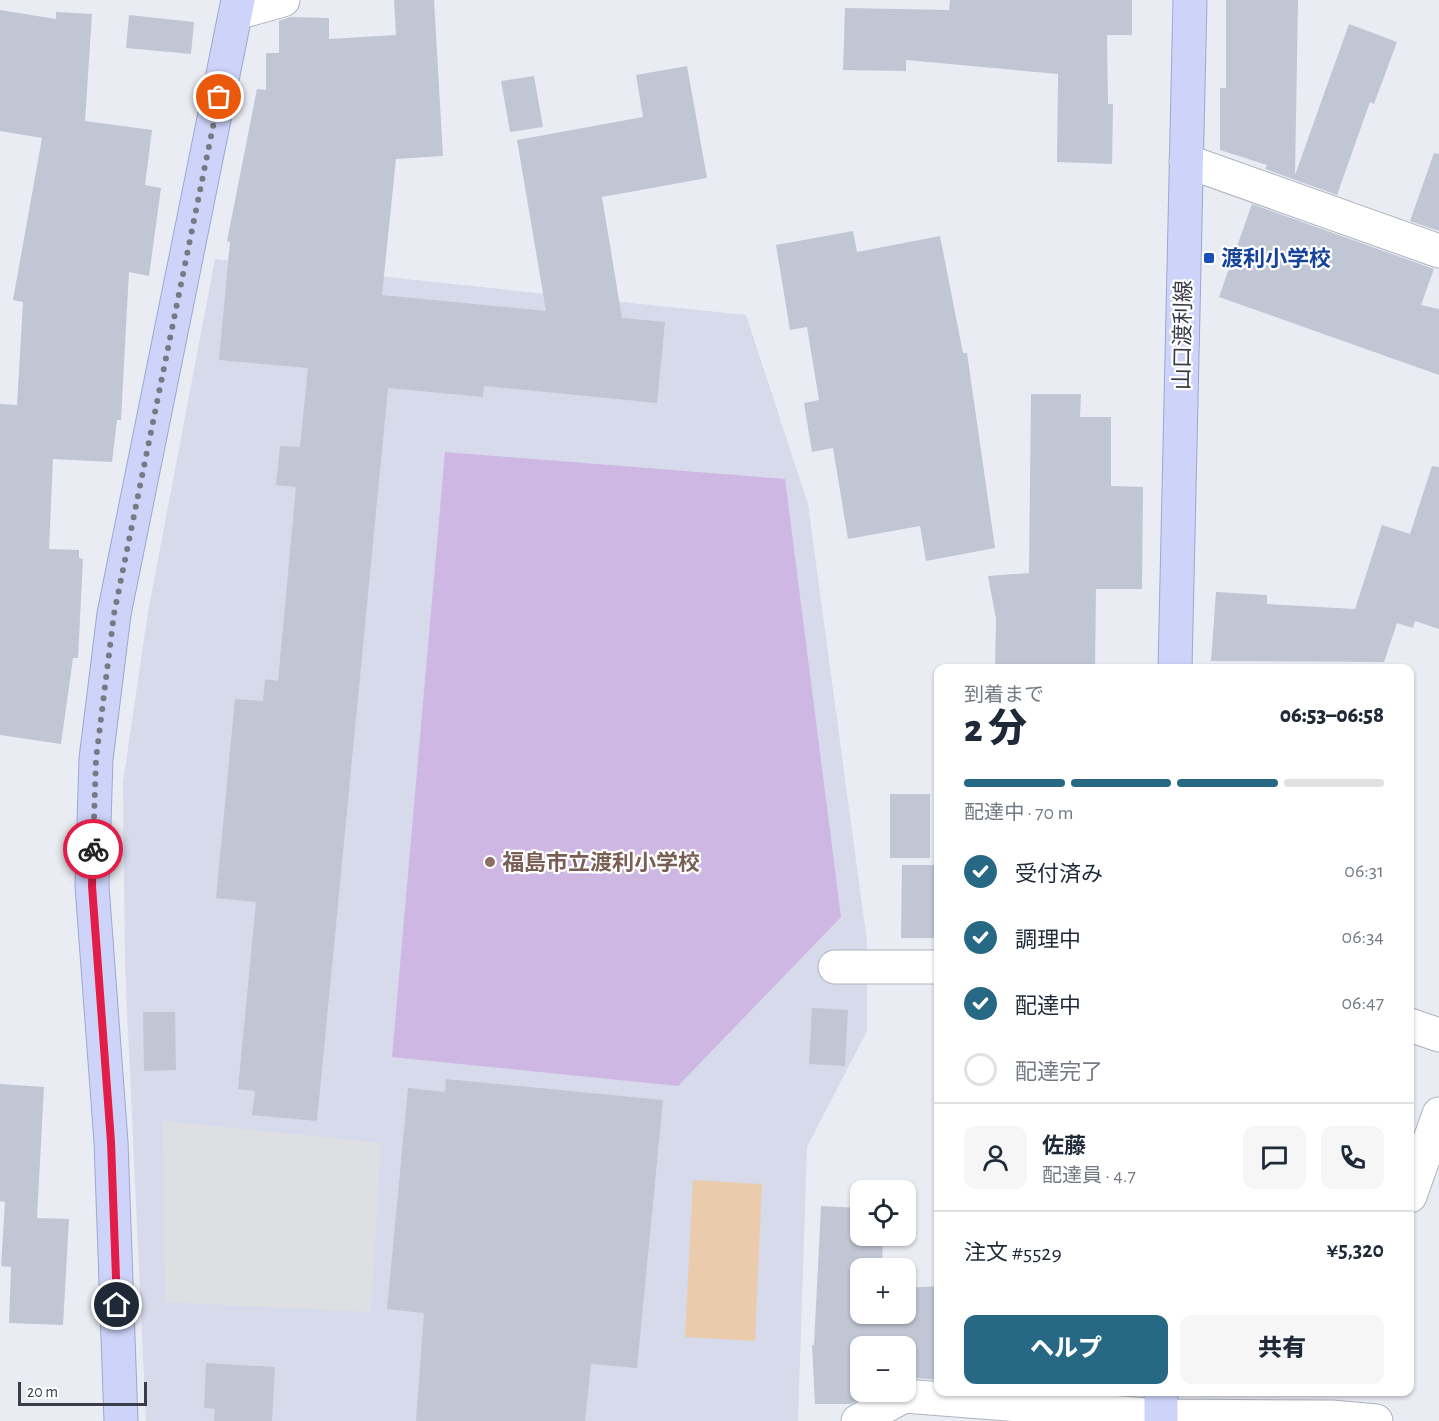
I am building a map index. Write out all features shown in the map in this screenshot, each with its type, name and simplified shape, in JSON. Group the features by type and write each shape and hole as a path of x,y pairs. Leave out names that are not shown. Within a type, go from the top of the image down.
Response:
{"main road":[{"name":"山口渡利線","path":"1175,664 1190,0"},
{"path":"121,1421 111,1142 92,886 96,759 114,614 237,6"}],"street":[{"path":"237,6 283,0"},
{"path":"1186,161 1439,251"},
{"path":"835,967 934,967"},
{"path":"1414,1026 1439,1035"},
{"path":"1414,1185 1439,1114"},
{"path":"858,1421 904,1396 1161,1410 1336,1405 1376,1421"}],"shaded area":[{"name":"福島市立渡利小学校","path":"215,259 746,315 808,504 867,942 867,1031 807,1147 798,1421 146,1421 125,966 123,782 148,612"},
{"path":"445,452 785,479 841,917 678,1086 392,1057"},
{"path":"163,1121 381,1143 371,1312 165,1302"},
{"path":"693,1180 762,1184 755,1341 685,1337"}],"building":[{"path":"394,0 434,0 443,156 396,159 382,295 546,311 517,140 643,117 636,75 687,66 707,178 602,197 622,318 665,322 657,403 484,386 483,397 388,388 317,1121 252,1115 255,1091 238,1089 256,902 216,898 235,699 263,701 265,679 278,681 296,487 276,485 280,446 300,447 308,368 219,360 230,242 227,241 257,89 266,90 266,53 279,53 279,21 290,17 329,18 329,39 396,35"},
{"path":"950,0 1132,0 1132,35 1107,35 1108,104 1113,104 1112,164 1057,162 1058,74 906,60 906,71 843,70 845,8 949,10"},
{"path":"1226,0 1298,0 1295,175 1349,24 1397,42 1374,104 1370,102 1337,195 1265,169 1267,165 1220,150 1220,88 1226,88"},
{"path":"0,10 56,19 56,12 92,14 85,121 152,130 145,185 161,188 149,276 129,272 121,420 117,420 112,462 53,459 49,549 79,550 79,558 83,559 78,658 73,658 61,744 0,735 0,404 17,405 23,302 13,300 42,138 0,131"},
{"path":"129,15 194,22 191,54 126,48"},
{"path":"534,76 543,127 510,132 501,81"},
{"path":"1434,153 1439,154 1439,231 1410,221"},
{"path":"1252,204 1434,269 1421,305 1439,309 1439,375 1219,297"},
{"path":"853,231 857,252 940,236 963,353 967,353 995,548 926,561 920,526 848,539 833,448 812,452 804,403 819,400 807,327 790,330 776,245"},
{"path":"1031,394 1081,394 1080,417 1111,417 1111,486 1143,487 1142,589 1096,589 1095,664 995,664 996,619 988,576 1029,573"},
{"path":"1432,466 1439,467 1439,629 1415,621 1413,628 1397,623 1384,662 1211,661 1216,592 1267,595 1267,604 1355,609 1382,525 1410,534"},
{"path":"890,794 930,794 930,858 890,858"},
{"path":"902,865 934,865 934,938 901,938"},
{"path":"812,1008 848,1010 845,1066 809,1064"},
{"path":"143,1012 175,1012 176,1070 144,1071"},
{"path":"446,1079 663,1100 637,1368 591,1364 585,1421 416,1421 424,1313 387,1309 408,1088 445,1092"},
{"path":"0,1084 44,1087 37,1218 69,1219 63,1325 9,1323 11,1267 1,1266 5,1202 0,1201"},
{"path":"821,1206 850,1207 850,1246 883,1246 882,1258 850,1258 850,1324 916,1324 916,1287 934,1286 934,1380 916,1378 916,1336 850,1336 850,1402 854,1402 851,1404 815,1404 812,1345 814,1345"},
{"path":"206,1363 275,1367 272,1421 214,1421 215,1409 204,1408"}],"way so far":[{"path":"93,849 96,759 114,614 219,97"}],"place":[{"name":"渡利小学校","path":"1209,258"},
{"name":"福島市立渡利小学校","path":"490,862"}],"route":[{"path":"93,849 92,886 111,1142 117,1305"}]}
